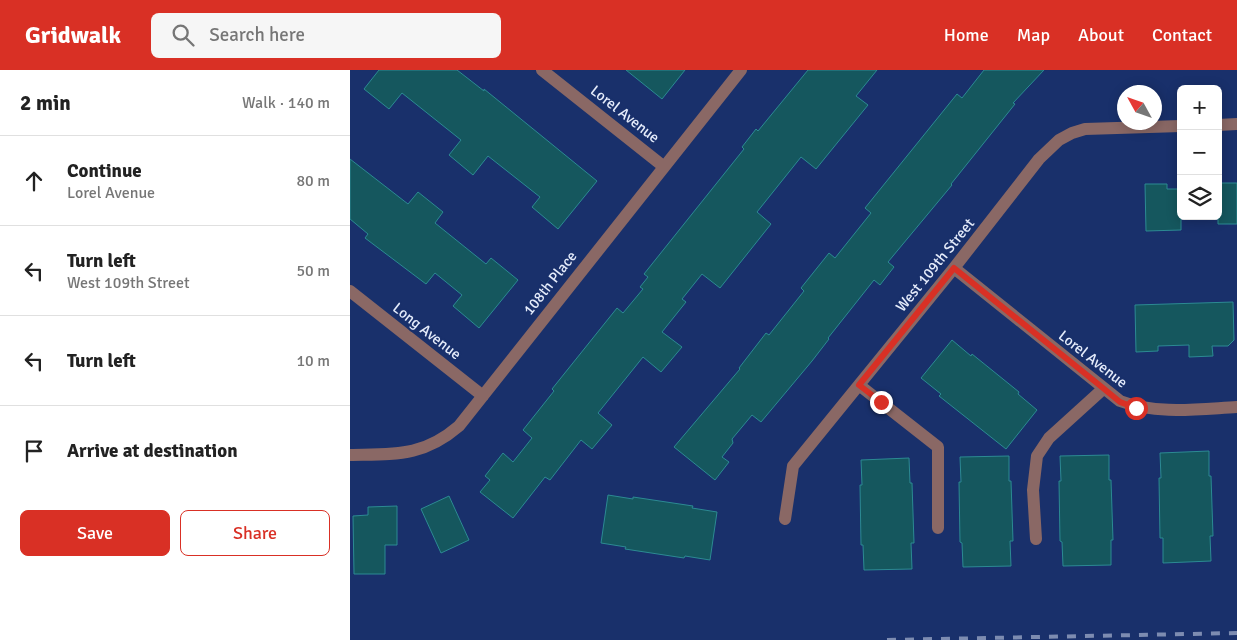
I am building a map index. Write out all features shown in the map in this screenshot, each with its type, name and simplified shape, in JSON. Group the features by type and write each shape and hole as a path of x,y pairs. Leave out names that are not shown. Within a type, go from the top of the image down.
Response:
{"street":[{"name":"Lorel Avenue","path":"542,70 663,166"},
{"name":"108th Place","path":"350,456 396,454 428,447 446,437 459,426 740,70"},
{"path":"1222,125 1237,124"},
{"name":"West 109th Street","path":"785,519 793,466 954,268 1039,159 1059,140 1084,129 1177,126"},
{"name":"Lorel Avenue","path":"954,268 1120,402 1136,408 1168,410 1237,408"},
{"name":"Long Avenue","path":"350,291 483,396"},
{"path":"859,385 938,447 938,528"},
{"path":"1036,539 1034,490 1037,456 1049,438 1103,388"}],"building":[{"path":"379,70 457,70 484,91 484,89 597,181 558,229 532,207 540,197 488,156 473,175 449,155 461,140 402,93 389,109 364,89"},
{"path":"626,70 685,70 662,99"},
{"path":"808,70 877,70 856,96 868,105 816,169 801,157 757,212 771,224 720,288 702,274 682,299 686,302 662,332 682,347 661,372 643,357 598,413 612,425 592,449 581,440 550,480 545,477 513,518 480,492 490,480 485,476 503,453 513,462 532,438 523,430 554,391 552,389 617,308 623,313 643,289 640,287 648,277 644,274 744,149 742,147 756,129 758,131"},
{"path":"984,70 1044,70 1013,103 1015,104 952,185 888,262 894,267 880,285 874,280 812,361 761,422 752,415 732,439 733,443 722,457 729,462 715,480 674,447 740,369 766,333 769,335 804,291 801,288 829,253 835,258 871,213 865,208 957,94 962,98"},
{"path":"350,159 408,204 418,192 443,212 435,223 486,264 491,258 518,280 479,328 453,306 462,295 435,273 426,284 365,238 368,234 350,219"},
{"path":"1222,183 1237,183 1237,224 1218,224 1218,220 1222,220"},
{"path":"1145,184 1167,184 1167,189 1177,189 1177,220 1181,220 1181,230 1146,231"},
{"path":"1233,302 1234,340 1228,346 1212,346 1213,356 1189,357 1189,345 1158,346 1158,351 1136,352 1135,305"},
{"path":"952,340 1019,392 1018,394 1037,410 1006,449 939,396 941,394 921,378"},
{"path":"1209,451 1213,536 1210,536 1211,561 1163,563 1163,538 1160,538 1160,453"},
{"path":"1109,455 1113,540 1111,540 1111,565 1063,566 1062,542 1060,541 1060,456"},
{"path":"1009,456 1013,541 1010,541 1011,566 963,567 962,543 960,542 960,457"},
{"path":"909,458 910,483 912,483 914,543 911,543 912,569 864,570 863,545 861,545 861,460"},
{"path":"608,495 693,506 692,508 717,512 710,560 625,549 626,547 601,543"},
{"path":"449,496 469,540 441,553 421,509"},
{"path":"397,506 397,545 385,545 385,574 354,574 353,516 368,515 368,507"}],"railway":[{"path":"887,640 1237,633"}],"route":[{"path":"881,402 859,385 954,268 1120,402 1136,408"}]}
